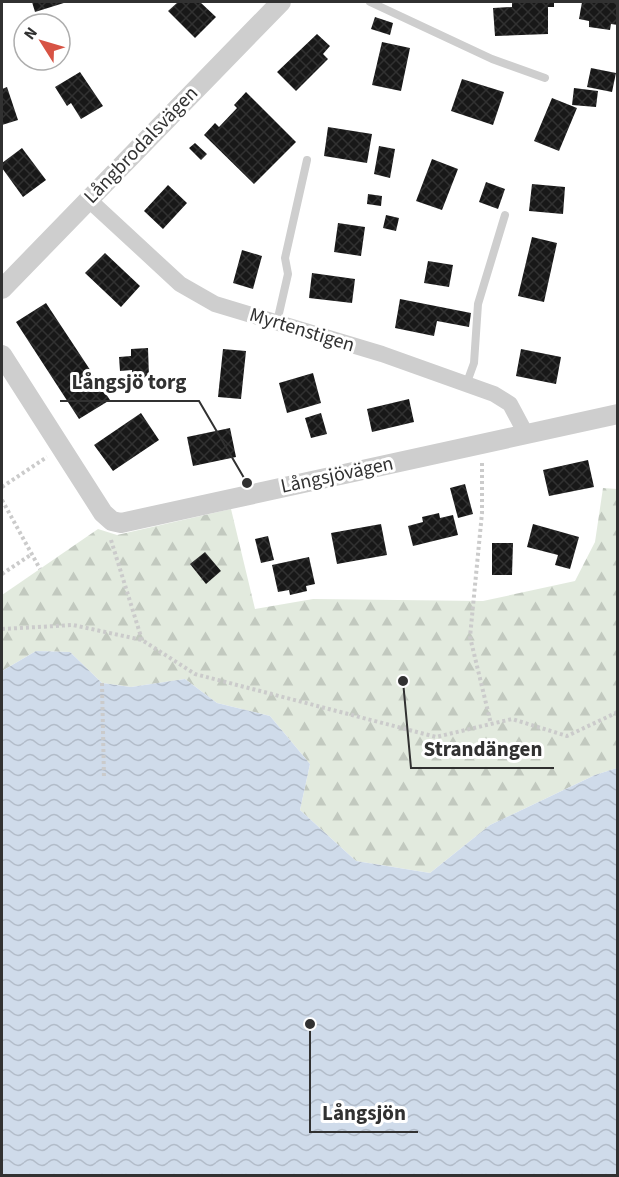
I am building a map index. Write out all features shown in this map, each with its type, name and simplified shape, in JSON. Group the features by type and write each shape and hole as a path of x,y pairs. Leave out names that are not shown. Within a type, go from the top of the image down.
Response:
{"street":[{"name":"Långbrodalsvägen","path":"7,280 281,2"},
{"name":"Myrtenstigen","path":"88,200 180,284 215,304 382,354 494,394 510,404 526,434"},
{"path":"2,355 103,513"},
{"name":"Långsjövägen","path":"103,513 112,521 132,521 618,414"}],"lane":[{"path":"370,2 492,58 545,78"},
{"path":"277,322 288,274 285,258 307,160"},
{"path":"466,385 474,363 478,304 505,215"}],"path":[{"path":"482,444 482,513 470,637 491,724"},
{"path":"2,487 51,454"},
{"path":"2,500 40,569"},
{"path":"103,513 142,640"},
{"path":"2,574 32,554"},
{"path":"2,629 73,625 142,640 195,674 436,738 512,719 567,736 618,712"},
{"path":"102,683 104,778"}],"green space":[{"path":"603,488 617,489 617,768 595,775 490,825 430,873 356,861 300,810 310,764 270,716 217,703 185,679 131,687 102,683 70,652 36,651 2,671 2,595 98,529 117,535 231,509 255,609 313,599 483,601 575,581 595,542"}],"water":[{"path":"36,651 70,652 102,683 131,687 185,679 217,703 270,716 310,764 300,810 356,861 430,873 490,825 595,775 617,768 617,1175 2,1175 2,671"}],"building":[{"path":"32,2 67,2 35,12"},
{"path":"178,2 200,2 216,17 195,38 168,11"},
{"path":"512,2 554,2 554,7 548,7 548,34 495,36 493,8 512,7"},
{"path":"582,2 618,3 618,25 611,24 610,30 589,27 589,21 579,19"},
{"path":"375,17 393,23 390,35 371,29"},
{"path":"317,34 330,46 323,54 328,59 296,91 277,72"},
{"path":"382,42 410,48 401,91 372,85"},
{"path":"591,68 616,73 612,92 587,87"},
{"path":"80,72 103,106 81,119 71,103 67,106 55,87"},
{"path":"462,79 504,92 493,125 451,111"},
{"path":"7,87 18,120 2,125 2,89"},
{"path":"574,88 598,91 596,107 572,105"},
{"path":"246,92 296,142 254,184 204,135 215,123 219,127 237,108 234,105"},
{"path":"552,98 577,108 559,151 534,141"},
{"path":"328,127 372,134 367,163 324,156"},
{"path":"195,143 207,154 201,160 189,148"},
{"path":"379,146 395,149 390,178 374,174"},
{"path":"22,148 46,180 23,197 2,168 2,163"},
{"path":"432,159 458,169 442,210 416,201"},
{"path":"486,182 505,189 498,209 479,202"},
{"path":"532,184 565,187 563,214 529,211"},
{"path":"168,185 187,203 163,229 144,211"},
{"path":"368,194 382,196 381,206 367,204"},
{"path":"386,215 399,218 396,231 383,228"},
{"path":"338,223 365,227 361,256 334,252"},
{"path":"532,237 557,243 544,302 518,296"},
{"path":"242,250 262,256 253,289 233,283"},
{"path":"105,253 140,286 121,307 85,273"},
{"path":"428,261 453,265 449,287 424,283"},
{"path":"312,273 355,279 352,303 309,298"},
{"path":"400,299 471,313 469,327 437,321 434,336 395,328"},
{"path":"46,303 110,400 79,419 16,322"},
{"path":"148,348 149,377 132,378 132,370 120,371 119,357 131,356 131,349"},
{"path":"223,349 246,351 241,399 218,397"},
{"path":"521,349 561,357 556,384 516,376"},
{"path":"313,373 321,403 287,413 279,383"},
{"path":"409,399 414,422 372,432 367,409"},
{"path":"141,413 159,440 113,471 94,445"},
{"path":"321,413 327,434 311,438 305,418"},
{"path":"230,428 236,457 193,466 187,437"},
{"path":"588,460 594,487 549,496 543,470"},
{"path":"465,484 473,514 458,518 450,488"},
{"path":"439,513 440,518 453,515 458,535 413,546 408,526 423,522 422,517"},
{"path":"381,524 387,555 337,564 331,533"},
{"path":"533,524 579,537 570,569 555,565 558,555 527,547"},
{"path":"268,536 274,560 261,563 255,539"},
{"path":"492,543 513,543 512,575 492,575"},
{"path":"205,552 221,571 206,584 190,564"},
{"path":"309,557 315,584 306,586 307,591 290,595 289,590 278,592 272,565"}],"place":[{"name":"Långsjö torg","path":"247,483"},
{"name":"Strandängen","path":"403,681"},
{"name":"Långsjön","path":"310,1024"}]}
